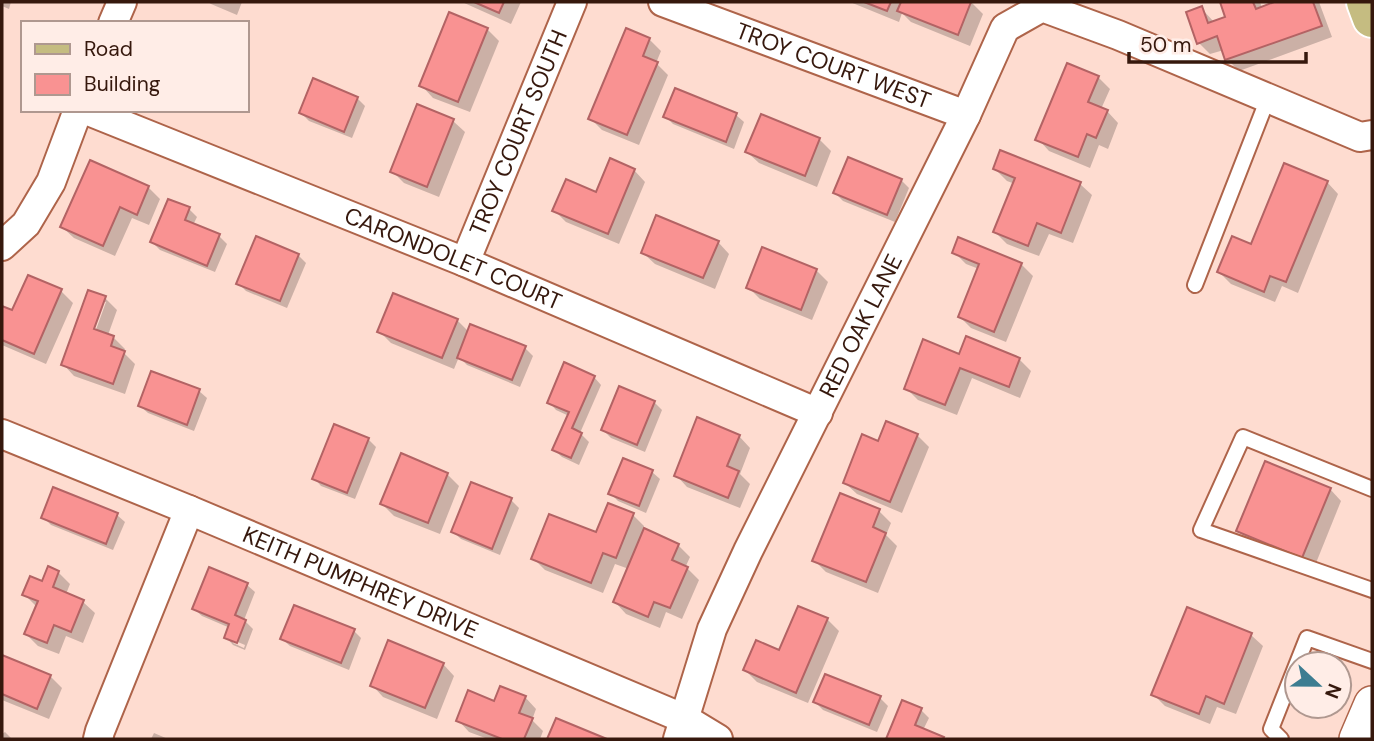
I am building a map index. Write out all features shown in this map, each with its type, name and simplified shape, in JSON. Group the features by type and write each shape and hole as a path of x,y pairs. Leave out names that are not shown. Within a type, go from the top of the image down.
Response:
{"main road":[{"path":"1366,2 1372,18"}],"street":[{"path":"114,21 122,2"},
{"name":"TROY COURT SOUTH","path":"465,262 572,2"},
{"name":"TROY COURT WEST","path":"663,2 966,115"},
{"name":"RED OAK LANE","path":"681,729 712,629 748,551 966,115 1005,28 1042,8 1118,35 1360,137 1372,135"},
{"path":"2,246 26,224 51,182 77,112"},
{"name":"CARONDOLET COURT","path":"91,112 465,262 818,413"},
{"name":"KEITH PUMPHREY DRIVE","path":"2,434 189,510 681,729 718,739"},
{"path":"98,739 189,510"},
{"path":"1357,739 1372,704"}],"lane":[{"path":"1195,285 1268,98"},
{"path":"1372,489 1243,437 1201,530 1372,590"},
{"path":"1281,739 1271,729 1307,638 1372,661"}],"building":[{"path":"474,2 504,2 499,13"},
{"path":"864,2 891,2 887,11"},
{"path":"901,2 971,2 958,35 897,11"},
{"path":"1220,2 1253,2 1256,9 1274,2 1313,2 1322,26 1225,60 1217,36 1197,44 1186,12 1202,6 1208,23 1225,17"},
{"path":"449,12 488,28 458,102 419,86"},
{"path":"626,28 650,38 643,56 658,62 627,135 588,119"},
{"path":"1067,63 1099,76 1088,102 1108,110 1096,138 1087,134 1078,157 1035,140"},
{"path":"313,78 358,97 344,132 299,113"},
{"path":"675,88 737,113 726,142 663,117"},
{"path":"417,104 454,119 427,187 390,172"},
{"path":"761,114 820,138 805,176 745,152"},
{"path":"1000,150 1081,182 1061,233 1037,223 1028,246 993,232 1015,178 993,169"},
{"path":"848,157 902,179 887,215 833,193"},
{"path":"610,158 635,169 608,234 552,211 566,179 596,192"},
{"path":"90,160 149,186 137,215 120,207 103,246 60,227"},
{"path":"1284,163 1328,181 1286,282 1270,276 1264,292 1217,272 1232,236 1251,244"},
{"path":"168,199 190,207 185,220 220,234 207,266 150,242"},
{"path":"656,215 719,241 703,278 641,253"},
{"path":"256,236 299,254 280,301 236,284"},
{"path":"958,237 1022,263 994,332 958,317 979,264 952,253"},
{"path":"762,247 817,269 801,310 746,288"},
{"path":"28,275 62,289 34,354 2,340 2,306 12,310"},
{"path":"88,290 106,296 94,329 114,336 111,346 125,351 113,384 61,365"},
{"path":"393,293 458,319 442,358 377,332"},
{"path":"470,324 526,346 512,380 457,358"},
{"path":"966,336 1020,358 1009,387 960,368 945,405 904,389 923,339 959,354"},
{"path":"564,362 595,376 572,428 582,433 571,458 552,450 569,412 547,403"},
{"path":"151,371 200,389 187,425 138,406"},
{"path":"619,386 655,401 637,445 601,430"},
{"path":"697,417 740,435 727,466 739,471 728,498 674,476"},
{"path":"886,421 918,434 890,502 843,483 862,434 878,441"},
{"path":"334,424 369,438 347,493 312,479"},
{"path":"401,453 448,473 428,523 380,504"},
{"path":"623,458 653,470 639,506 608,494"},
{"path":"1265,461 1331,488 1302,558 1236,531"},
{"path":"471,482 512,498 492,549 451,532"},
{"path":"53,487 118,513 106,544 41,518"},
{"path":"840,493 880,509 873,527 886,533 866,582 812,561"},
{"path":"608,503 634,513 616,558 603,553 591,583 531,559 549,514 596,532"},
{"path":"644,528 679,544 672,560 688,567 670,608 654,602 648,617 613,602"},
{"path":"48,566 59,571 53,587 84,600 71,632 54,625 47,643 24,634 38,601 22,595 30,576 42,581"},
{"path":"209,567 248,583 235,615 246,620 237,643 224,638 229,624 192,609"},
{"path":"294,605 355,629 341,663 280,639"},
{"path":"798,606 828,618 796,693 743,670 756,640 779,650"},
{"path":"1187,607 1252,633 1224,704 1206,696 1199,714 1151,695"},
{"path":"388,640 444,663 425,708 370,686"},
{"path":"2,655 51,675 37,709 2,694"},
{"path":"825,674 881,696 869,725 813,702"},
{"path":"500,686 526,696 519,713 533,718 524,739 502,739 456,721 468,690 494,701"},
{"path":"902,700 922,708 915,725 944,737 943,739 886,739"},
{"path":"556,718 607,739 547,739"}]}
